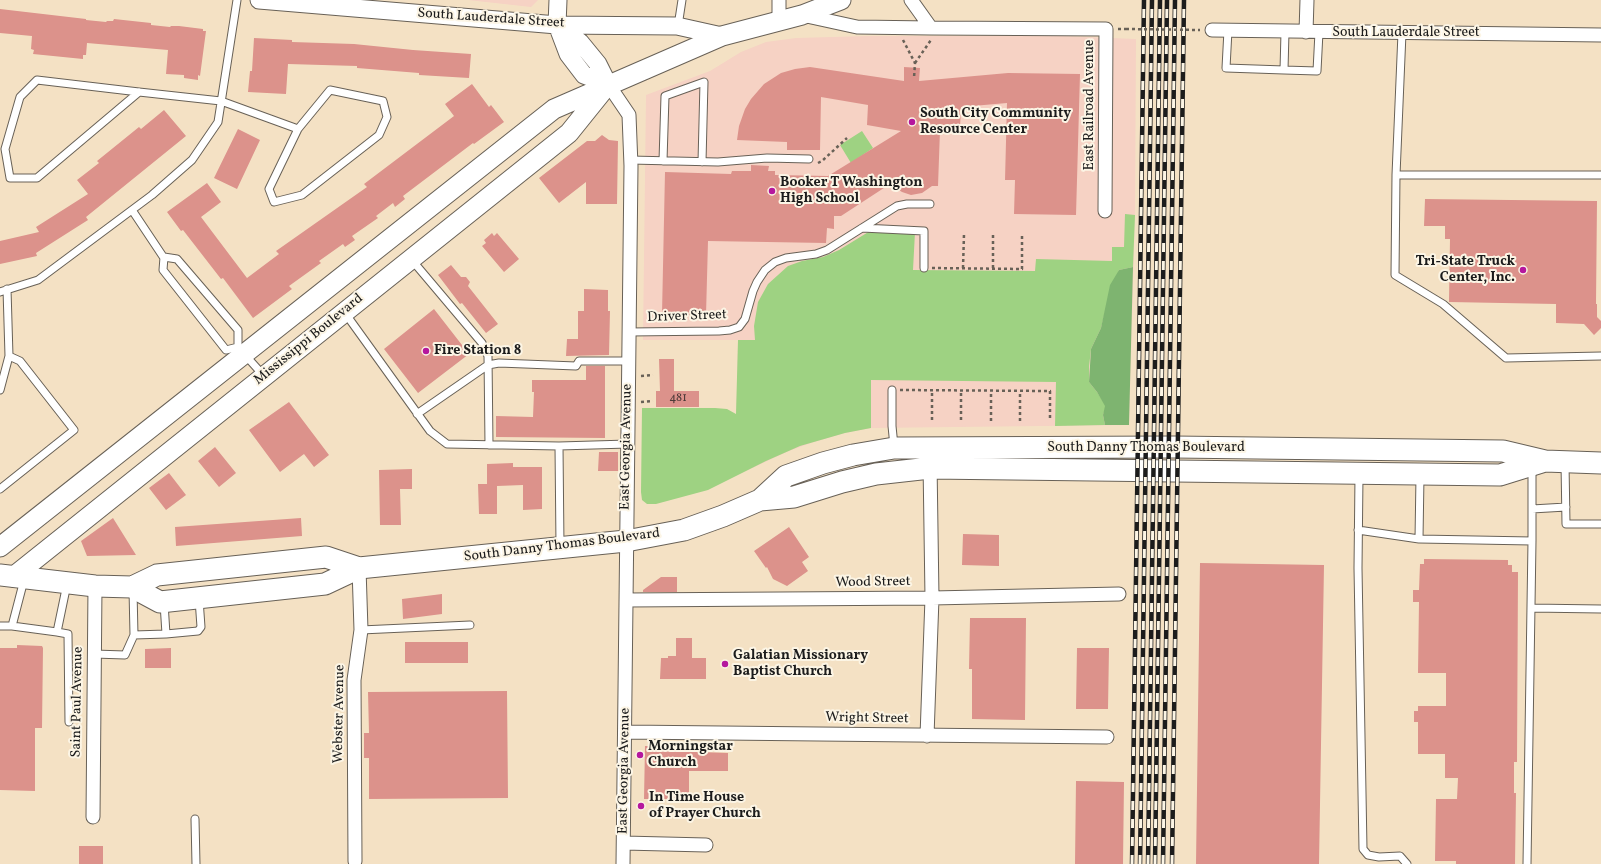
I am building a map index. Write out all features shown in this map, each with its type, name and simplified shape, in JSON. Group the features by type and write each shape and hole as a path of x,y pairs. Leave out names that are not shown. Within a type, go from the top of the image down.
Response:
{"main road":[{"name":"Mississippi Boulevard","path":"0,547 151,427 241,351 350,270 554,109 608,84 722,36 802,15 841,0"},
{"name":"Mississippi Boulevard","path":"9,579 569,133 608,84"},
{"path":"350,270 368,293"},
{"path":"151,427 171,451"},
{"name":"South Danny Thomas Boulevard","path":"760,500 786,476 853,454 894,448 1174,447 1503,451 1565,462"},
{"path":"1565,462 1601,475"},
{"name":"South Danny Thomas Boulevard","path":"9,579 95,586 132,587 160,602 325,584 359,568 626,541 684,530 723,516 760,500 794,497 842,482 876,474 930,468 1500,475 1565,462"},
{"name":"South Danny Thomas Boulevard","path":"132,587 157,575 326,557 359,568"}],"street":[{"name":"South Lauderdale Street","path":"259,0 557,26 678,26 722,36"},
{"path":"558,0 557,26 568,54 584,75 608,84"},
{"path":"779,0 779,21"},
{"path":"911,0 935,28"},
{"path":"1307,0 1312,32"},
{"name":"East Railroad Avenue","path":"802,15 857,27 1106,29 1105,212"},
{"name":"South Lauderdale Street","path":"1206,30 1601,34"},
{"name":"East Georgia Avenue","path":"608,84 629,115 630,160 626,541 626,732 623,864"},
{"path":"927,736 932,598 929,447"},
{"name":"Webster Avenue","path":"355,861 354,680 361,630 359,568"},
{"name":"Saint Paul Avenue","path":"93,817 95,586"},
{"name":"Wood Street","path":"627,600 932,598 1119,594"},
{"name":"Wright Street","path":"626,732 1107,737"},
{"path":"624,843 706,845"}],"lane":[{"path":"0,390 9,356 4,291 38,280 152,195 192,160 218,122 237,0"},
{"path":"678,26 682,0"},
{"path":"1228,30 1226,68 1317,71 1312,32"},
{"path":"1284,70 1285,32"},
{"path":"1402,33 1396,175 1395,274 1443,304 1506,358 1601,356"},
{"path":"139,92 37,178 10,178 5,149 20,97 37,80 221,101 298,129"},
{"path":"662,161 664,96 704,82 702,162"},
{"path":"330,90 383,101 387,117 379,135 302,195 274,202 269,189 298,129 330,90"},
{"path":"630,160 718,162 767,158 809,159"},
{"path":"1396,175 1601,174"},
{"name":"Driver Street","path":"629,332 719,331 739,327 746,319 753,290 765,270 775,262 786,258 816,254 827,250 897,206 907,204 930,204"},
{"path":"132,210 164,258 163,270 226,350 241,351"},
{"path":"862,228 924,231 924,268"},
{"path":"164,258 177,259 238,330 241,351 264,376"},
{"path":"411,259 482,343 488,356 489,445"},
{"path":"344,312 430,431 447,444 559,446 628,444"},
{"path":"0,489 74,430 20,361 9,356"},
{"path":"417,414 488,365 499,363 576,366 579,361 629,361"},
{"path":"892,390 892,426 894,448"},
{"path":"559,446 560,548"},
{"path":"1565,462 1566,524 1601,524"},
{"path":"1527,864 1532,509 1565,462"},
{"path":"1359,473 1358,530 1362,849 1368,855 1379,857 1400,856"},
{"path":"1419,539 1420,474"},
{"path":"1532,509 1566,507"},
{"path":"1358,530 1419,539 1532,541"},
{"path":"9,579 12,626"},
{"path":"57,632 67,583"},
{"path":"94,654 125,655 134,635 132,587"},
{"path":"134,635 198,631 201,627 199,597"},
{"path":"164,601 166,634"},
{"path":"1531,608 1601,609"},
{"path":"361,630 470,625"},
{"path":"0,626 12,626 68,634 69,722"},
{"path":"195,820 196,864"},
{"path":"1400,856 1401,864"},
{"path":"1400,856 1407,864"}],"path":[{"path":"897,27 915,63"},
{"path":"914,78 915,63 935,28"},
{"path":"1126,29 1206,30"},
{"path":"809,159 817,164 847,138"},
{"path":"963,268 964,234"},
{"path":"993,268 994,234"},
{"path":"924,268 1022,269 1022,235"},
{"path":"639,376 653,375"},
{"path":"892,390 1050,391 1050,421"},
{"path":"932,390 932,420"},
{"path":"961,420 962,391"},
{"path":"991,391 991,421"},
{"path":"1020,391 1020,421"},
{"path":"639,402 653,401"}],"shaded area":[{"path":"468,0 538,0 531,7"},
{"path":"868,36 1063,36 1136,39 1135,215 1129,425 871,428 845,433 811,443 789,451 735,476 738,340 643,340 646,95 710,71 741,52 766,42 796,38"}],"green space":[{"path":"862,131 873,148 851,163 840,145"},
{"path":"1125,214 1135,215 1133,267 1119,270 1101,328 1091,349 1089,367 1089,382 1106,406 1103,415 1105,425 1055,426 1056,382 871,380 871,428 845,433 800,446 708,490 656,504 647,504 642,500 642,408 715,408 727,409 736,414 738,340 755,340 754,326 758,302 768,284 788,266 802,261 823,257 839,250 870,231 915,232 913,270 1035,271 1036,259 1112,261 1112,247 1124,247"},
{"path":"1133,267 1129,425 1105,425 1103,415 1105,406 1089,382 1091,349 1101,328 1110,285 1119,270"}],"building":[{"path":"0,9 106,22 113,21 114,19 151,23 151,25 203,29 203,31 206,31 200,76 198,75 198,80 184,78 184,75 166,74 168,50 87,43 86,55 83,55 83,59 33,54 34,50 31,49 32,36 0,33"},
{"path":"254,38 292,40 292,42 354,44 471,54 469,78 419,75 419,73 357,68 357,66 288,64 286,94 248,92 250,71 252,71"},
{"name":"Booker T Washington High School","path":"810,67 904,81 904,67 920,68 919,81 1008,73 1080,74 1076,215 1014,214 1015,180 1005,180 1007,103 961,107 960,128 940,130 938,186 932,186 922,193 911,195 902,192 890,184 841,216 834,216 834,229 827,228 826,243 708,241 706,315 662,314 665,172 731,174 732,171 751,171 751,165 769,166 768,171 775,171 775,175 828,176 901,131 867,125 868,105 821,97 820,150 787,150 787,142 737,140 739,126 745,109 751,99 764,84 781,73"},
{"path":"472,84 489,107 491,105 504,122 474,144 473,143 403,196 405,199 395,207 393,203 376,216 378,218 352,236 355,240 345,247 343,244 319,261 321,263 289,286 292,289 253,318 223,278 221,279 167,212 207,183 221,202 201,217 247,278 279,254 276,251 367,187 364,184 454,116 445,104"},
{"path":"164,110 186,136 86,217 88,220 36,253 37,256 0,264 0,241 39,232 36,227 88,194 77,180 99,163 97,161 139,127 141,129"},
{"path":"238,129 260,140 237,189 214,178"},
{"path":"602,135 609,140 618,141 617,204 586,204 586,182 559,203 539,178 587,141 595,141"},
{"name":"Tri-State Truck Center, Inc.","path":"1425,199 1597,201 1596,304 1597,317 1601,321 1601,328 1594,335 1584,324 1556,323 1556,304 1449,302 1450,239 1445,239 1445,226 1424,226"},
{"path":"492,233 494,236 497,233 519,259 504,272 482,246 486,243 484,240"},
{"path":"451,265 461,277 466,277 470,282 468,286 498,324 486,333 462,303 460,304 438,275"},
{"path":"584,289 608,290 608,311 610,311 609,355 566,356 567,339 578,339 578,311 584,311"},
{"name":"Fire Station 8","path":"434,309 469,354 418,393 384,349"},
{"path":"659,359 674,359 674,391 699,391 699,407 656,407 656,391 660,391"},
{"path":"586,366 605,366 605,438 496,437 496,416 533,417 534,392 532,392 532,380 586,380"},
{"path":"289,402 329,455 314,467 304,454 280,472 249,430"},
{"path":"215,447 236,473 219,487 198,461"},
{"path":"599,452 618,452 618,471 598,471"},
{"path":"513,463 513,467 542,467 542,509 523,510 523,485 497,486 497,514 479,514 478,484 487,484 487,464"},
{"path":"412,469 412,489 400,489 401,525 380,525 379,470"},
{"path":"169,473 186,495 166,510 149,488"},
{"path":"113,518 136,555 87,556 81,541"},
{"path":"301,518 302,536 176,546 175,527"},
{"path":"789,527 809,557 802,562 808,571 787,586 773,579 767,567 766,568 754,551"},
{"path":"963,534 999,535 999,566 962,565"},
{"path":"1424,559 1508,560 1508,565 1512,565 1512,572 1518,572 1517,762 1514,762 1514,793 1516,793 1515,864 1456,864 1456,861 1435,861 1436,799 1457,799 1458,778 1445,778 1445,754 1418,754 1418,722 1414,722 1414,711 1418,711 1418,706 1446,706 1446,673 1418,673 1419,602 1413,602 1413,590 1419,590 1420,564 1424,564"},
{"path":"1200,563 1324,565 1319,864 1196,864"},
{"path":"661,577 677,577 677,592 643,592 643,590"},
{"path":"442,594 442,614 403,619 402,599"},
{"path":"970,618 1026,618 1025,720 972,719 972,669 969,669"},
{"path":"676,638 692,638 692,658 706,658 706,679 660,679 661,658 676,656"},
{"path":"405,642 468,642 468,663 405,663"},
{"path":"17,645 42,646 43,648 42,728 35,728 35,791 0,790 0,648 17,648"},
{"path":"171,648 171,668 145,668 145,649"},
{"path":"1077,648 1109,648 1108,709 1076,709"},
{"path":"507,691 508,798 369,799 369,758 364,758 364,733 369,733 368,692"},
{"path":"645,746 670,746 670,750 672,751 728,753 728,771 689,771 689,799 644,799"},
{"path":"1076,781 1124,782 1123,864 1075,864"},
{"path":"79,846 103,846 103,864 79,864"}],"railway":[{"path":"1132,864 1144,0"},
{"path":"1140,864 1152,0"},
{"path":"1148,864 1160,0"},
{"path":"1155,864 1167,0"},
{"path":"1163,864 1175,0"},
{"path":"1172,864 1184,0"}],"place":[{"name":"South City Community Resource Center","path":"912,122"},
{"name":"Booker T Washington High School","path":"772,191"},
{"name":"Tri-State Truck Center, Inc.","path":"1523,270"},
{"name":"Fire Station 8","path":"426,351"},
{"name":"Galatian Missionary Baptist Church","path":"725,664"},
{"name":"Morningstar Church","path":"640,755"},
{"name":"In Time House of Prayer Church","path":"641,806"}]}
